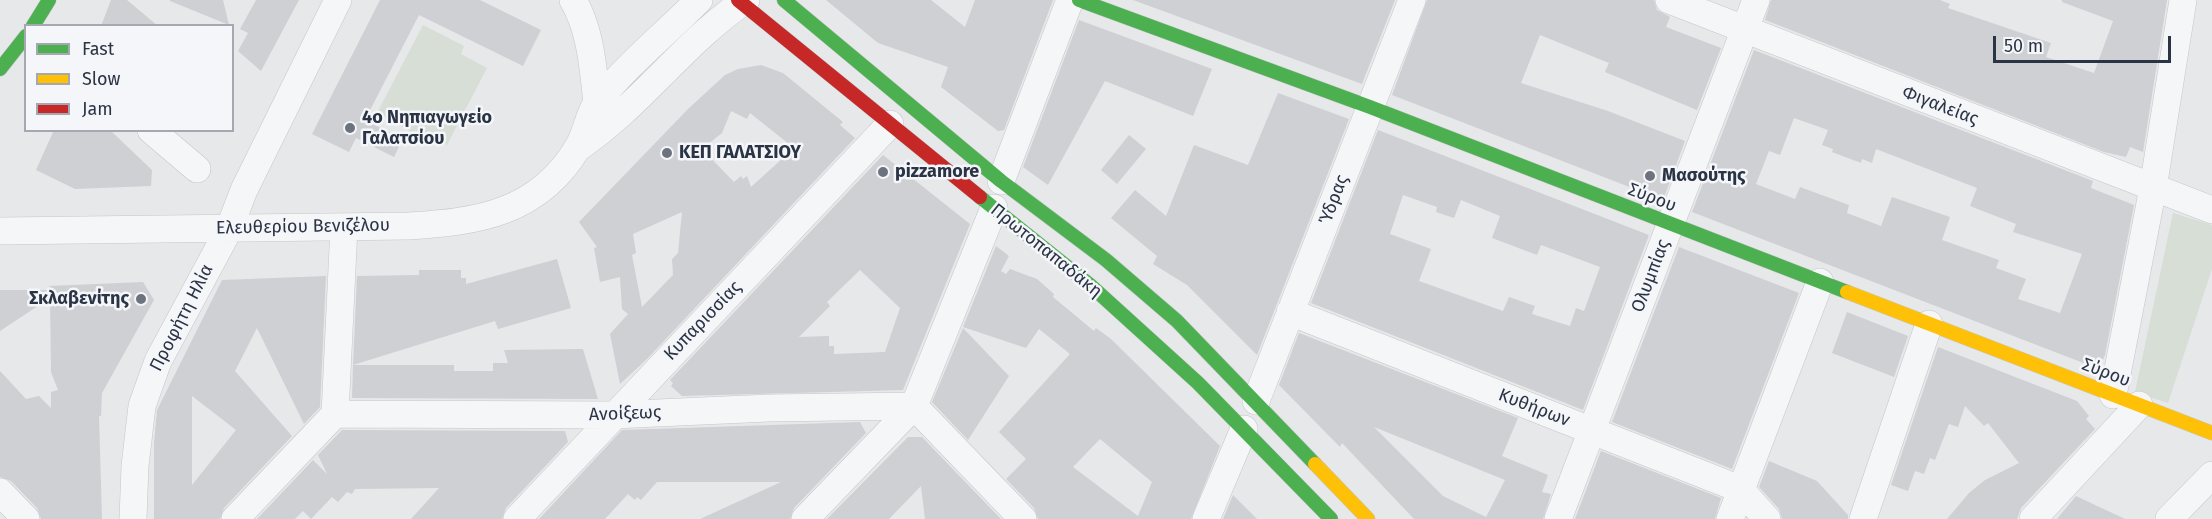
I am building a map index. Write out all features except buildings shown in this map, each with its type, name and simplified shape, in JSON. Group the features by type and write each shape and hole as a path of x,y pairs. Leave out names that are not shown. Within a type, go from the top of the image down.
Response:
{"main road":[{"path":"34,24 49,0"},
{"name":"Πρωτοπαπαδάκη","path":"784,0 1001,181 1106,260 1168,314 1256,400 1368,519"},
{"name":"Σύρου","path":"1079,0 1370,108 2212,433"},
{"name":"Πρωτοπαπαδάκη","path":"742,1 1089,285 1198,383 1331,519"},
{"path":"0,69 24,39"}],"street":[{"name":"Προφήτη Ηλία","path":"133,519 135,466 142,406 158,361 229,228 244,190 339,0"},
{"path":"573,0 582,15 597,103"},
{"name":"Ελευθερίου Βενιζέλου","path":"0,231 438,224 502,212 532,198 555,180 579,147 597,103 699,0"},
{"path":"1001,181 1070,0"},
{"name":"Ύδρας","path":"1256,400 1412,0"},
{"name":"Φιγαλείας","path":"1669,0 2212,210"},
{"name":"Ολυμπίας","path":"1558,519 1756,0"},
{"path":"2113,395 2153,188 2183,0"},
{"name":"Ελευθερίου Βενιζέλου","path":"579,147 609,127 699,38 742,1"},
{"name":"Κυπαρισσίας","path":"517,519 890,124"},
{"path":"153,132 197,169"},
{"path":"805,519 914,406 994,208"},
{"path":"235,519 335,414 344,227"},
{"path":"1730,519 1820,282"},
{"name":"Κυθήρων","path":"1290,312 1740,489 1767,519"},
{"path":"1863,519 1929,324"},
{"path":"2033,519 2139,405"},
{"path":"914,406 1023,519"},
{"name":"Ανοίξεως","path":"335,414 613,415 769,408 914,406"},
{"path":"1206,519 1244,429"},
{"path":"2169,519 2212,475"},
{"path":"0,492 26,519"}],"shaded area":[{"path":"423,25 464,46 461,54 487,68 447,145 420,131 417,135 377,113"},
{"path":"2173,213 2212,225 2212,269 2168,403 2135,392"}],"traffic: fast":[{"path":"34,24 49,0"},
{"path":"784,0 1001,181 1106,260 1177,321 1315,464"},
{"path":"1079,0 1370,107 1847,292"},
{"path":"0,69 24,39"},
{"path":"980,197 1090,285 1198,383 1331,519"}],"traffic: slow":[{"path":"1847,292 2212,433"},
{"path":"1315,464 1368,519"}],"traffic: jam":[{"path":"738,0 980,197"}],"place":[{"name":"4ο Νηπιαγωγείο Γαλατσίου","path":"350,128"},
{"name":"ΚΕΠ ΓΑΛΑΤΣΙΟΥ","path":"667,153"},
{"name":"pizzamore","path":"883,172"},
{"name":"Μασούτης","path":"1650,176"},
{"name":"Σκλαβενίτης","path":"141,299"}]}
